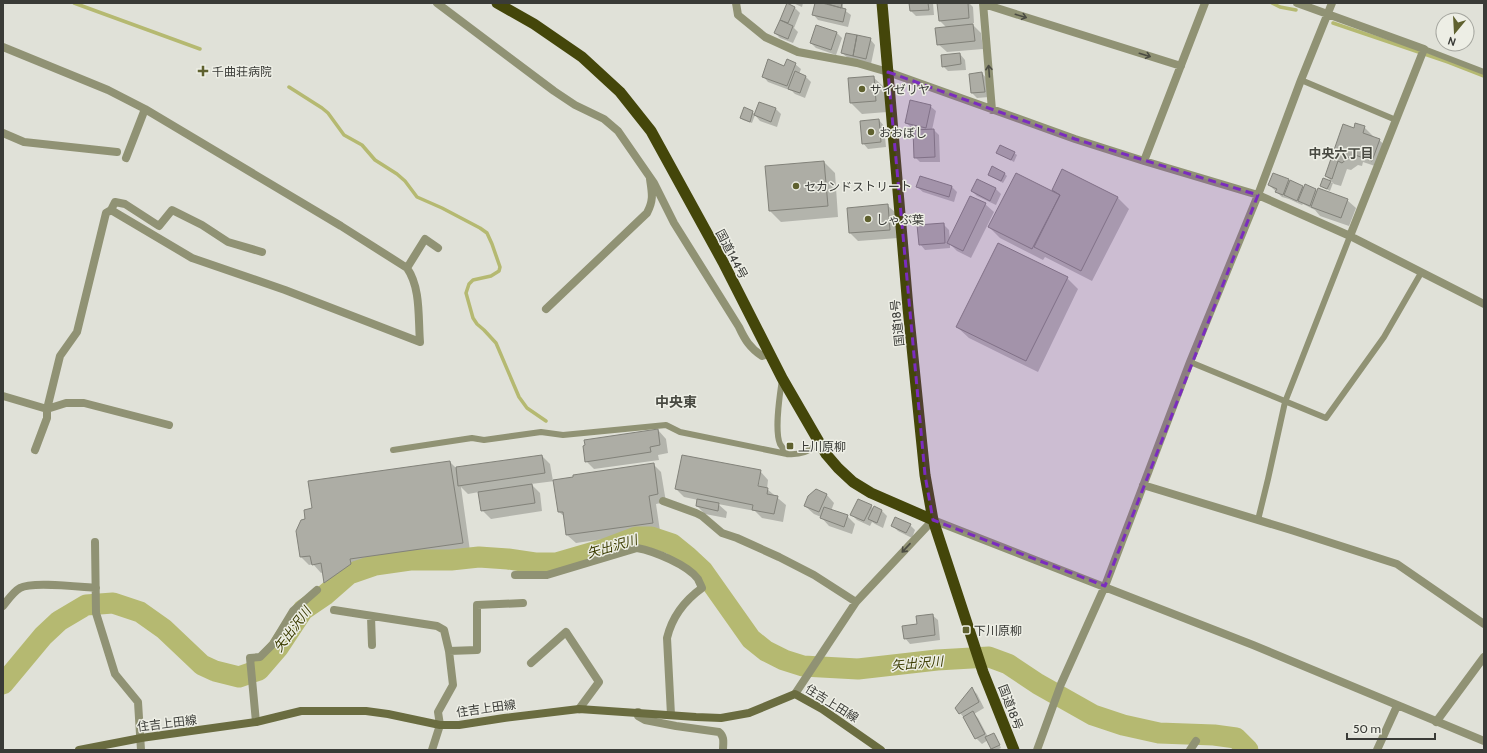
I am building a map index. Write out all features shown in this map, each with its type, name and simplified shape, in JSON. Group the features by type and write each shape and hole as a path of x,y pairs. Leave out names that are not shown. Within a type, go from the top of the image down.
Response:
{"highway":[{"name":"国道144号","path":"497,3 534,24 582,57 620,92 647,125 722,262 768,354 819,443 836,465 854,482 871,493 933,520"},
{"name":"国道18号","path":"882,3 908,308 926,475 933,520 983,672 1014,750"}],"main road":[{"name":"住吉上田線","path":"79,750 140,738 256,722 301,710 359,711 388,714 440,725 459,725 579,709 721,718 749,713 795,694 822,709 881,750"}],"street":[{"path":"437,3 554,91 575,105 604,120 618,131 654,183 674,223 739,327 746,341 753,350 762,356 768,354"},
{"path":"736,3 738,15 765,37 798,52 857,63 888,72 992,110 1144,161 1258,195 1350,236 1484,304"},
{"path":"1144,161 1205,3"},
{"path":"1297,3 1424,50 1350,236"},
{"path":"1037,750 1061,684 1105,586 1190,362 1258,195 1301,80 1332,3"},
{"path":"992,110 983,4 1180,66"},
{"path":"3,47 108,90 145,109 341,226 407,268 413,276 416,287 420,342 285,290 192,258 111,210"},
{"path":"126,158 145,109"},
{"path":"3,133 24,142 117,152"},
{"path":"546,309 647,213 652,204 649,176"},
{"path":"35,450 47,418 47,409 60,356 77,332 106,213 111,210 115,202 125,204 159,226 172,210 202,225 228,242 262,252"},
{"path":"407,268 425,239 438,248"},
{"path":"3,396 47,409 66,403 84,403 169,424"},
{"path":"1143,484 1397,564 1484,624"},
{"path":"663,501 702,516 722,533 737,538 779,557 814,575 856,602"},
{"path":"795,694 856,602 933,520 1253,645 1397,706 1484,740"},
{"path":"94,542 96,613 115,674 138,702 141,750"},
{"path":"515,575 547,575 637,548 647,550 681,565 690,571 698,579 702,588 690,597 674,617 666,638 671,715"},
{"path":"3,606 15,590 22,586 34,584 96,590"},
{"path":"256,722 250,658 260,657 273,644 293,611 317,590"},
{"path":"448,651 477,650 477,606 523,603"},
{"path":"334,610 371,617 437,626 444,630 453,685 438,712 440,725 432,750"},
{"path":"371,617 372,645"},
{"path":"531,663 566,632 599,682 579,709"},
{"path":"1436,722 1484,657"},
{"path":"1377,750 1397,706"},
{"path":"638,712 638,716 645,720 713,731 722,735 724,738 723,750"},
{"path":"683,716 683,721 706,730"},
{"path":"1190,750 1196,741"}],"lane":[{"path":"1424,50 1484,72"},
{"path":"1301,80 1396,120"},
{"path":"1258,520 1285,402 1350,236"},
{"path":"1190,362 1326,418 1384,337 1421,273"},
{"path":"782,378 779,400 778,437 780,445 787,454"},
{"path":"393,450 472,438 484,440 541,432 563,434 666,425 680,432 787,454 802,454 819,443"}],"highlighted area":[{"path":"888,72 1075,139 1258,195 1105,586 933,520 925,475"}],"building":[{"path":"787,3 795,7 788,23 780,20"},
{"path":"815,3 822,3 846,9 843,22 812,15"},
{"path":"825,3 842,3 841,8"},
{"path":"909,3 928,3 929,10 910,11"},
{"path":"937,3 968,3 969,18 939,21"},
{"path":"780,20 793,26 788,39 774,33"},
{"path":"973,24 975,41 937,45 935,28"},
{"path":"816,25 837,32 831,50 810,43"},
{"path":"846,33 857,35 853,56 841,53"},
{"path":"857,35 871,38 866,59 853,56"},
{"path":"960,53 961,64 942,67 941,55"},
{"path":"768,59 784,66 787,59 796,63 787,86 762,77"},
{"path":"795,71 806,76 800,93 788,89"},
{"path":"982,72 985,92 971,93 969,74"},
{"name":"サイゼリヤ","path":"874,76 876,101 850,103 848,78"},
{"path":"910,100 931,105 926,128 905,123"},
{"path":"759,102 776,108 771,122 754,115"},
{"path":"744,107 753,111 750,122 740,118"},
{"name":"おおぼし","path":"879,119 881,142 862,144 860,121"},
{"path":"1355,123 1365,126 1363,133 1380,139 1372,161 1355,155 1353,159 1349,157 1342,163 1338,161 1332,179 1325,176 1343,124 1354,128"},
{"path":"934,129 935,157 914,158 913,130"},
{"path":"1000,145 1015,152 1011,160 996,153"},
{"name":"セカンドストリート","path":"824,161 828,206 769,211 765,166"},
{"path":"992,166 1005,173 1001,181 988,175"},
{"path":"1062,169 1118,197 1081,271 1034,247 1060,195 1052,190"},
{"path":"1016,173 1060,195 1032,249 988,227"},
{"path":"1273,173 1289,179 1283,195 1275,192 1277,189 1268,185"},
{"path":"920,176 952,186 949,197 916,187"},
{"path":"1323,178 1331,181 1327,189 1320,186"},
{"path":"977,179 996,188 990,201 971,191"},
{"path":"1290,180 1303,186 1297,201 1284,195"},
{"path":"1305,184 1316,189 1310,206 1298,201"},
{"path":"1318,188 1348,199 1341,218 1311,207"},
{"path":"970,196 986,203 963,251 947,243"},
{"name":"しゃぶ葉","path":"888,204 890,230 849,233 847,208"},
{"path":"944,223 945,243 919,245 917,225"},
{"path":"998,243 1068,277 1026,361 956,327"},
{"path":"658,429 660,445 650,447 651,452 585,462 583,446 585,445 584,440"},
{"path":"542,455 545,473 458,486 456,467"},
{"path":"682,455 761,470 758,486 768,488 767,494 778,496 774,514 752,510 753,505 675,489"},
{"path":"450,461 463,543 350,559 351,564 324,583 321,563 312,565 310,556 300,557 296,531 301,520 305,519 304,510 312,508 308,481"},
{"path":"654,463 658,494 649,496 653,523 566,535 563,512 558,512 553,480 573,477 573,475"},
{"path":"532,484 535,503 481,511 478,492"},
{"path":"816,489 827,494 819,512 804,506 808,496"},
{"path":"697,499 719,503 718,511 696,506"},
{"path":"858,499 872,505 864,521 850,515"},
{"path":"874,506 882,510 877,523 868,519"},
{"path":"824,507 848,515 844,527 820,518"},
{"path":"895,517 911,524 906,533 891,526"},
{"path":"933,614 935,635 904,639 902,626 917,624 916,616"},
{"path":"972,687 979,702 959,714 955,708"},
{"path":"973,711 985,734 975,739 963,717"},
{"path":"994,733 1000,745 991,749 985,737"}],"waterway":[{"path":"74,3 200,49"},
{"path":"1272,3 1280,7 1296,10"},
{"path":"1333,23 1448,62 1484,76"},
{"path":"289,87 328,113 344,135 362,145 375,160 397,174 405,181 417,197 442,208 487,233 500,267 499,271 491,276 473,280 469,284 466,293 473,318 496,343 519,397 527,408 546,421"},
{"name":"矢出沢川","path":"3,684 43,636 59,621 86,605 113,603 140,612 164,629 202,665 215,671 239,677 259,670 278,648 303,610 325,595 349,574 375,565 410,560 451,560 479,557 535,563 556,563 604,549 636,537 651,537 672,544 688,557 703,571 751,639 766,651 784,660 803,666 858,669 937,660 989,657 1008,664 1038,684 1093,715 1123,725 1159,733 1214,735 1236,738 1248,750"}],"place":[{"name":"千曲荘病院","path":"203,71"},
{"name":"サイゼリヤ","path":"862,89"},
{"name":"おおぼし","path":"871,132"},
{"name":"セカンドストリート","path":"796,186"},
{"name":"しゃぶ葉","path":"868,219"},
{"name":"上川原柳","path":"790,446"},
{"name":"下川原柳","path":"966,630"}],"district":[{"name":"中央六丁目","path":"1341,153"},
{"name":"中央東","path":"676,402"}]}
